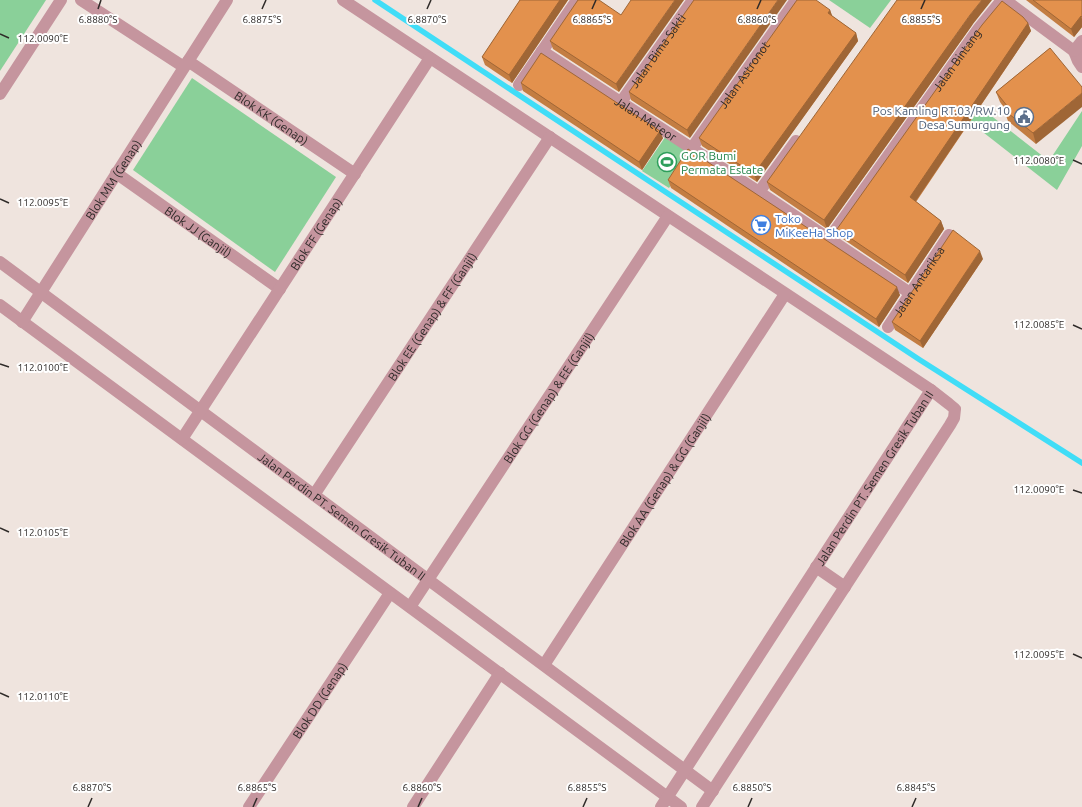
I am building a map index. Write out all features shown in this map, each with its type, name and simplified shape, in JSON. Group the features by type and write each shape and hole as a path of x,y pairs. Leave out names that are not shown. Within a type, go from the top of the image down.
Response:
{"street":[{"path":"1,89 61,0"},
{"name":"Blok KK (Genap)","path":"81,0 186,64 355,174"},
{"name":"Blok MM (Genap)","path":"22,322 227,0"},
{"path":"343,0 931,390"},
{"path":"519,85 577,0"},
{"name":"Jalan Bima Sakti","path":"621,102 693,0"},
{"name":"Jalan Astronot","path":"692,148 796,0"},
{"path":"1004,0 1078,53"},
{"name":"Jalan Bintang","path":"829,240 979,28 1004,0"},
{"path":"1082,41 1078,53 1078,61 1082,67"},
{"name":"Jalan Meteor","path":"542,51 759,192 910,294"},
{"name":"Blok FF (Genap)","path":"182,439 430,58"},
{"path":"759,192 800,134"},
{"name":"Blok EE (Genap) & FF (Ganjil)","path":"314,495 550,137"},
{"name":"Blok JJ (Ganjil)","path":"116,173 280,289"},
{"name":"Blok GG (Genap) & EE (Ganjil)","path":"410,607 668,216"},
{"name":"Jalan Antariksa","path":"888,327 949,235"},
{"name":"Jalan Perdin PT. Semen Gresik Tuban II","path":"0,262 713,791"},
{"name":"Blok AA (Genap) & GG (Ganjil)","path":"544,665 786,294"},
{"path":"0,305 500,673 664,802 681,807"},
{"name":"Jalan Perdin PT. Semen Gresik Tuban II","path":"664,802 931,390 953,407 955,413 954,420 702,807"},
{"path":"816,567 845,587"},
{"name":"Blok DD (Genap)","path":"249,807 390,593"},
{"path":"413,807 500,673"}],"green space":[{"path":"0,0 46,0 0,71"},
{"path":"829,0 891,0 870,28"},
{"path":"192,78 336,177 275,272 133,170"},
{"path":"980,107 1049,161 1082,111 1082,146 1057,190 970,122"},
{"name":"GOR Bumi Permata Estate","path":"666,136 693,154 669,188 642,171"}],"building":[{"path":"520,0 560,0 509,75 482,57"},
{"path":"578,0 599,0 621,15 631,0 675,0 616,84 550,41"},
{"path":"694,0 778,0 687,130 629,92"},
{"path":"797,0 816,0 830,10 828,13 856,33 754,174 699,138"},
{"path":"897,0 982,0 824,220 767,182"},
{"path":"1033,0 1082,0 1082,17 1081,16 1071,29"},
{"path":"1002,1 1023,17 1028,23 910,197 941,221 905,275 837,229 982,25"},
{"path":"1050,48 1082,87 1082,93 1033,133 1004,110 1008,107 996,92"},
{"path":"541,53 660,131 639,162 521,83"},
{"path":"688,149 897,287 876,319 668,180"},
{"path":"953,230 980,251 920,341 892,322"}],"waterway":[{"path":"375,0 920,360 1082,463"}],"place":[{"name":"Pos Kamling RT.03/RW.10 Desa Sumurgung","path":"1024,117"},
{"name":"GOR Bumi Permata Estate","path":"667,162"},
{"name":"Toko MiKeeHa Shop","path":"761,225"}]}
